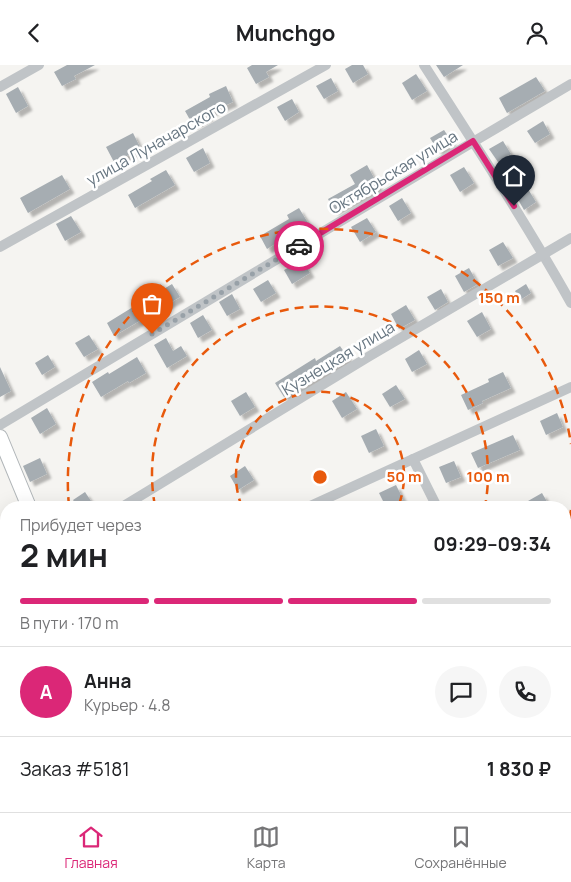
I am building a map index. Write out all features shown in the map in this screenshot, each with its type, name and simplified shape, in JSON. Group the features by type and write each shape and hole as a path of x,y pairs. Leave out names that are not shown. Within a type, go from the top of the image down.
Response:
{"street":[{"path":"0,87 39,65"},
{"name":"улица Луначарского","path":"0,247 326,65"},
{"path":"424,65 544,255 571,303"},
{"name":"Октябрьская улица","path":"0,425 571,84"},
{"name":"Кузнецкая улица","path":"132,501 368,357 571,238"},
{"path":"321,501 571,387"},
{"path":"0,437 27,501"},
{"path":"413,459 433,501"}],"building":[{"path":"67,65 95,65 74,76 76,79 62,86 54,72"},
{"path":"252,65 278,65 266,72 269,77 256,84 247,68"},
{"path":"352,65 363,65 368,74 353,83 345,69"},
{"path":"436,65 463,65 444,77"},
{"path":"416,74 427,91 412,100 402,83"},
{"path":"536,77 545,91 507,113 499,98"},
{"path":"331,78 338,91 324,99 316,86"},
{"path":"226,86 233,102 208,113 210,116 193,125 185,111 210,97 209,94"},
{"path":"18,87 28,106 16,113 6,94"},
{"path":"292,99 299,112 285,121 277,107"},
{"path":"543,121 550,134 535,143 527,131"},
{"path":"444,130 452,142 438,151 430,138"},
{"path":"133,133 141,149 114,162 106,147"},
{"path":"503,141 511,154 498,162 489,149"},
{"path":"203,148 210,163 194,172 186,158"},
{"path":"367,165 379,187 334,211 328,199 355,184 350,175"},
{"path":"464,167 474,183 460,192 450,175"},
{"path":"166,170 175,185 135,208 128,195"},
{"path":"62,175 70,189 28,213 20,198"},
{"path":"528,189 536,202 524,210 516,196"},
{"path":"402,198 411,213 398,221 389,206"},
{"path":"299,208 308,223 267,249 260,236 289,219 287,215"},
{"path":"71,216 81,232 65,241 56,224"},
{"path":"367,218 376,232 360,242 351,227"},
{"path":"503,242 513,258 498,266 489,250"},
{"path":"302,260 310,273 292,284 284,270"},
{"path":"469,268 478,284 464,292 455,276"},
{"path":"268,280 276,293 261,302 253,289"},
{"path":"172,284 180,297 114,336 107,323 133,307 132,305 148,296 149,298"},
{"path":"526,284 531,293 520,300 515,291"},
{"path":"441,289 448,302 435,310 427,297"},
{"path":"232,294 240,309 227,316 219,302"},
{"path":"406,305 415,320 399,329 391,314"},
{"path":"482,312 491,329 477,337 467,321"},
{"path":"203,315 212,330 198,338 190,323"},
{"path":"89,335 98,349 84,357 75,343"},
{"path":"166,338 173,351 181,346 187,356 167,368 154,345"},
{"path":"340,346 349,359 284,397 275,383 315,358 316,361"},
{"path":"419,350 427,364 412,372 405,359"},
{"path":"48,355 55,367 42,375 35,363"},
{"path":"137,357 146,373 101,397 92,382"},
{"path":"0,367 11,391 0,397"},
{"path":"503,372 511,388 482,401 483,403 468,410 461,395 489,382 488,379"},
{"path":"396,385 405,399 390,407 382,394"},
{"path":"246,392 255,407 240,416 231,401"},
{"path":"346,392 357,409 342,418 332,401"},
{"path":"47,408 56,424 40,434 31,418"},
{"path":"557,413 563,427 546,435 540,421"},
{"path":"376,429 384,446 369,453 361,436"},
{"path":"513,435 520,450 478,468 471,453"},
{"path":"40,458 47,474 30,482 23,466"},
{"path":"454,461 461,477 446,483 439,467"},
{"path":"245,466 254,480 238,490 230,476"},
{"path":"396,485 403,499 399,501 383,501 379,493"},
{"path":"85,492 91,501 74,501"},
{"path":"542,493 547,501 528,501"}],"way so far":[{"path":"152,334 299,246"}],"route":[{"path":"299,246 473,141 514,206"}]}
